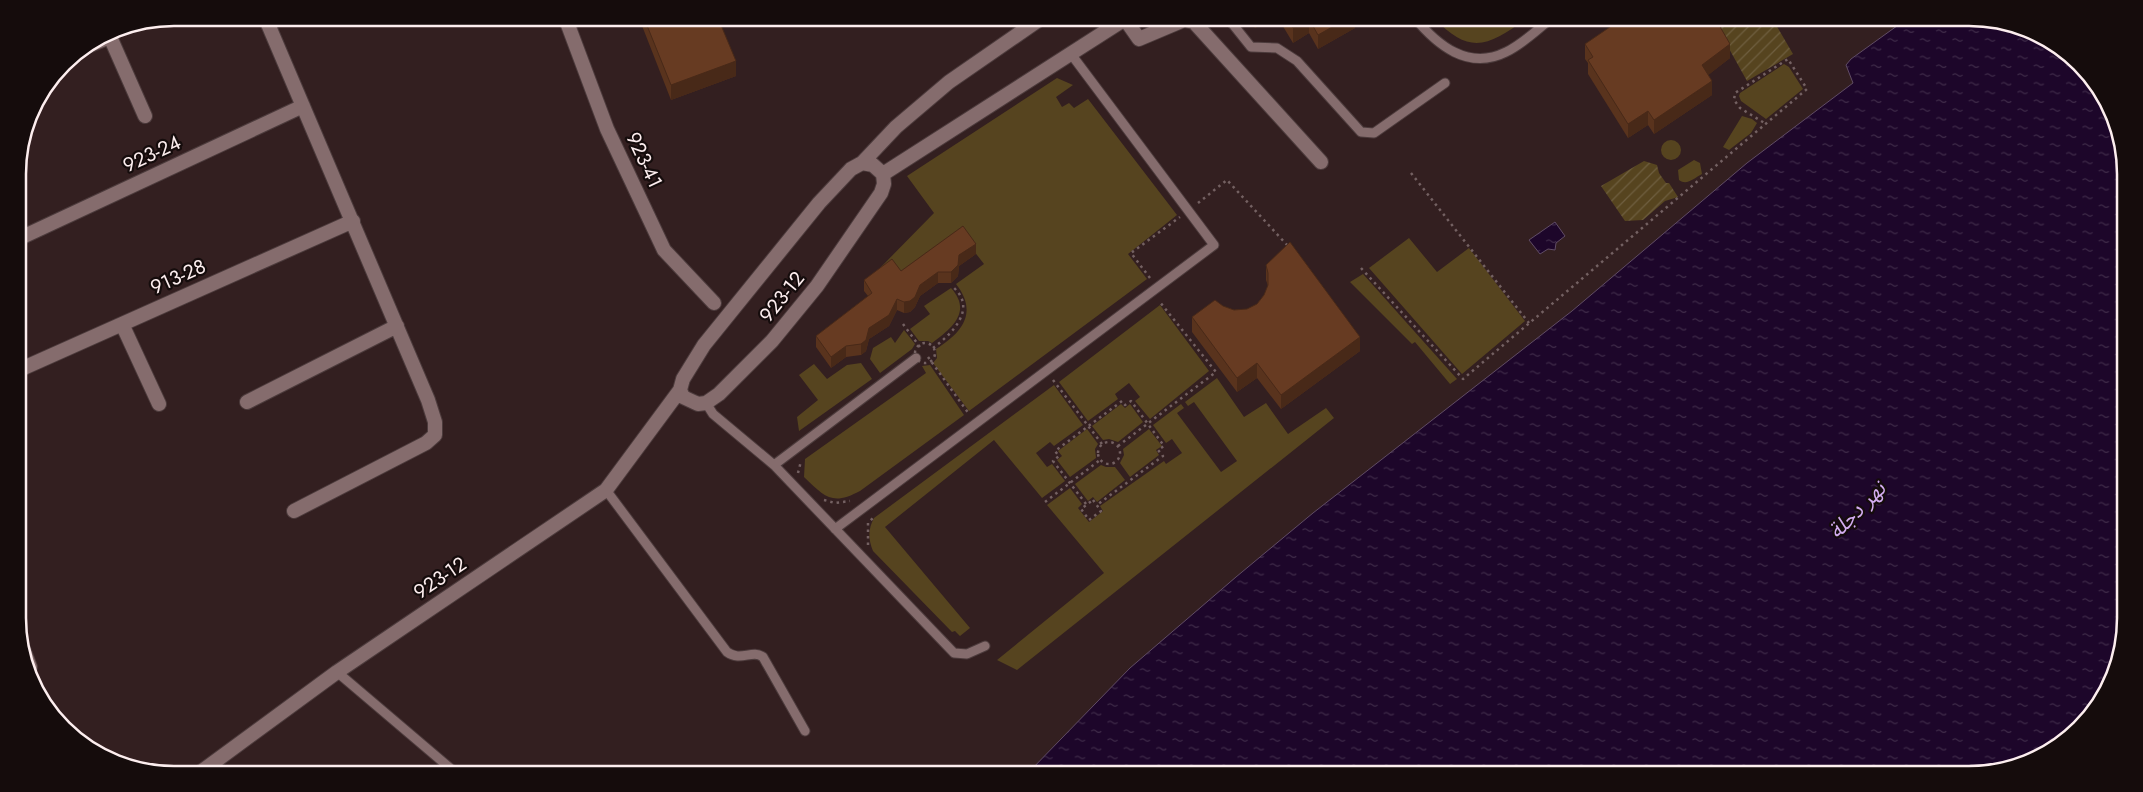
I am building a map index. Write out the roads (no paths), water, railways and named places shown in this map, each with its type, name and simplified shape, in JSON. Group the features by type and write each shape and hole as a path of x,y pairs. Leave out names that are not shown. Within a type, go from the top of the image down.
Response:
{"street":[{"path":"862,163 873,165 883,174 1113,26"},
{"path":"1131,26 1139,39 1169,26"},
{"path":"1198,26 1321,162"},
{"path":"269,27 353,221 428,400 435,422 435,435 426,444 294,512"},
{"name":"923-41","path":"568,27 607,129 664,250 714,303"},
{"name":"923-12","path":"209,766 337,672 606,490 680,390 683,379 704,345 819,204 851,169 862,163 896,127 949,82 1030,27"},
{"path":"112,41 145,116"},
{"name":"923-24","path":"27,235 303,106"},
{"name":"923-12","path":"706,403 719,394 772,341 816,286 881,193 884,184 883,174"},
{"name":"913-28","path":"27,367 353,221"},
{"path":"122,324 159,404"},
{"path":"247,402 397,326"},
{"path":"680,390 683,397 690,401 698,404 706,403"}],"lane":[{"path":"1234,26 1251,47 1277,48 1297,61 1361,132 1374,133 1446,83"},
{"path":"1421,26 1429,36 1448,50 1467,57 1484,59 1505,53 1514,48 1542,26"},
{"path":"835,529 1214,245 1071,54"},
{"path":"774,465 916,358"},
{"path":"706,403 713,414 774,465 954,653 967,654 985,646"},
{"path":"606,490 727,652 738,657 754,654 763,657 805,731"},
{"path":"337,672 447,766"}],"water":[{"name":"نهر دجلة","path":"1897,26 1969,26 2007,31 2043,46 2073,70 2097,100 2112,136 2117,174 2117,618 2112,656 2101,683 2092,700 2066,729 2043,746 2025,754 2007,761 1979,765 1035,766 1130,668 1236,577 1313,513 1572,311 1747,163 1853,83 1846,65 1851,59"},
{"path":"1555,222 1565,236 1556,243 1555,250 1548,249 1540,254 1529,240"}]}
